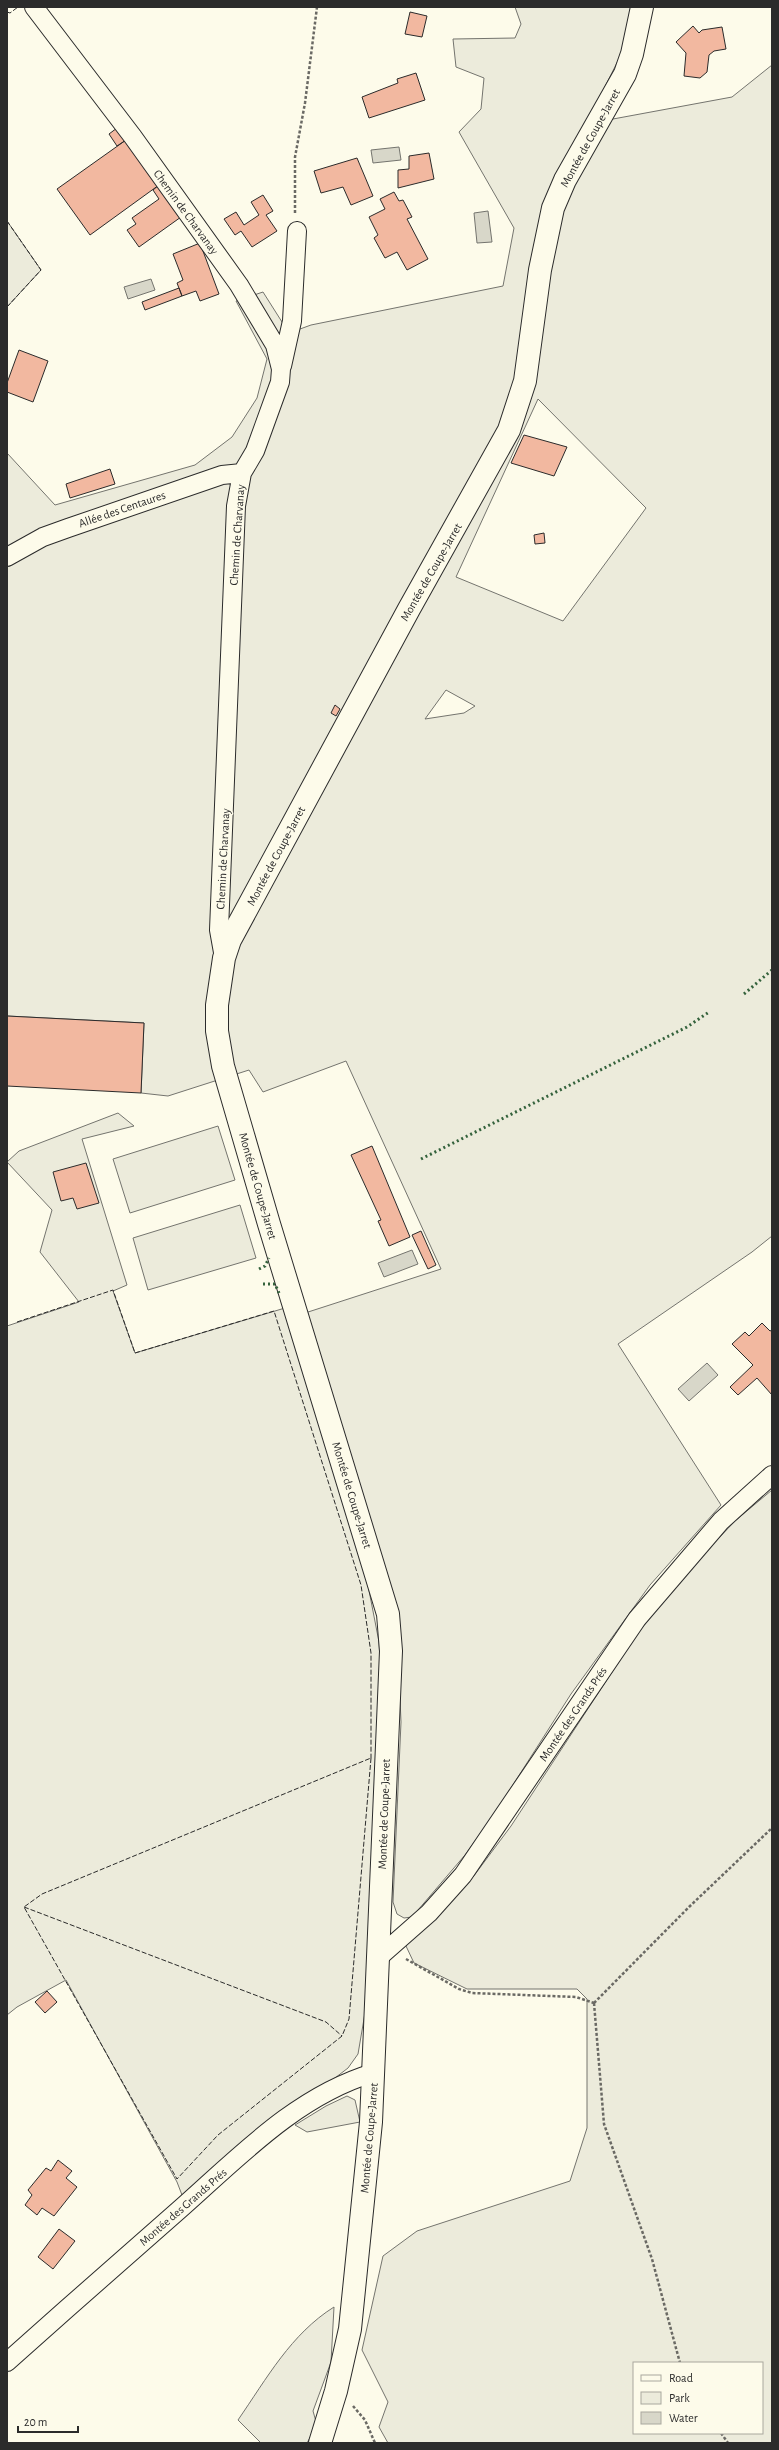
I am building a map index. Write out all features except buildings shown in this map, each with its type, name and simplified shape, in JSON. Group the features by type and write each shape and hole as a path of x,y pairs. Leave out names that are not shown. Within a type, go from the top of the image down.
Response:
{"main road":[{"name":"Montée de Coupe-Jarret","path":"320,2443 336,2391 350,2329 371,2122 382,1954 391,1651 388,1614 269,1224 223,1066 217,1031 217,1005 224,958 230,940 409,609 509,430 525,381 540,270 554,208 565,180 625,74 632,54 642,7"}],"street":[{"name":"Chemin de Charvanay","path":"34,7 133,137 239,285 275,345 282,369 280,382 270,414 255,451 242,473 236,506 219,930 224,958"},
{"path":"282,369 292,321 297,231"},
{"name":"Allée des Centaures","path":"7,557 43,537 68,528 222,476 242,473"},
{"name":"Montée des Grands Prés","path":"382,1954 429,1913 463,1874 642,1614 721,1521 772,1475"},
{"name":"Montée des Grands Prés","path":"7,2362 264,2135 316,2098 354,2079 374,2073"}],"path":[{"path":"297,231 294,199 295,157 305,103 317,7"},
{"path":"680,2362 652,2259 604,2124 594,2003 689,1907 772,1828"},
{"path":"382,1954 414,1963 459,1989 472,1993 576,1997 594,2003"},
{"path":"336,2391 350,2402 365,2420 375,2443"},
{"path":"722,2434 728,2443"}],"green space":[{"path":"515,7 632,7 626,45 586,124 732,97 772,65 772,1236 752,1252 618,1344 721,1505 650,1585 571,1694 495,1813 465,1855 412,1917 404,1918 397,1914 393,1902 401,1722 398,1652 305,1313 441,1269 346,1061 263,1092 249,1070 168,1096 141,1093 144,1023 7,1016 7,453 55,505 195,465 232,437 257,398 267,359 236,301 263,292 289,333 311,325 503,286 514,228 459,132 481,109 484,78 456,67 453,39 515,38 521,24","holes":["538,399 646,508 563,621 456,577","446,690 475,706 464,713 425,719"]},
{"path":"7,221 41,270 7,307"},
{"path":"118,1113 134,1126 82,1139 127,1285 113,1291 135,1353 285,1308 365,1570 379,1642 381,1679 365,2013 358,2054 348,2068 182,2195 177,2182 66,1980 17,2007 7,2015 7,1326 79,1302 40,1252 52,1210 7,1162 19,1151"},
{"path":"218,1126 235,1180 130,1213 113,1159"},
{"path":"240,1205 256,1258 148,1290 133,1238"},
{"path":"772,1490 772,2443 388,2443 379,2427 388,2402 362,2350 383,2256 417,2231 570,2181 587,2128 587,1999 577,1989 467,1989 414,1963 406,1946 473,1877 511,1826 637,1634 690,1568 736,1520"},
{"path":"347,2096 355,2100 360,2122 307,2132 295,2125 326,2106"},
{"path":"334,2307 331,2362 313,2411 317,2425 307,2443 261,2443 238,2420 292,2344 305,2330"}],"water":[{"path":"399,147 401,160 373,163 371,150"},
{"path":"488,211 492,242 477,243 474,213"},
{"path":"151,279 155,290 128,299 124,287"},
{"path":"412,1250 418,1264 384,1277 378,1263"},
{"path":"707,1363 718,1375 689,1401 678,1389"}],"hedge":[{"path":"744,994 772,970"},
{"path":"421,1159 687,1027 709,1012"},
{"path":"259,1269 265,1266 269,1258"},
{"path":"263,1284 275,1284 279,1293"}],"fence":[{"path":"7,12 10,13 18,7"},
{"path":"7,221 41,270 7,307"},
{"path":"17,1322 113,1290 135,1353 274,1311 361,1585 371,1653 371,1758"},
{"path":"371,1758 349,2019 342,2036 218,2135 177,2179 24,1907 42,1894 371,1758"},
{"path":"24,1907 326,2022 342,2036"}]}
